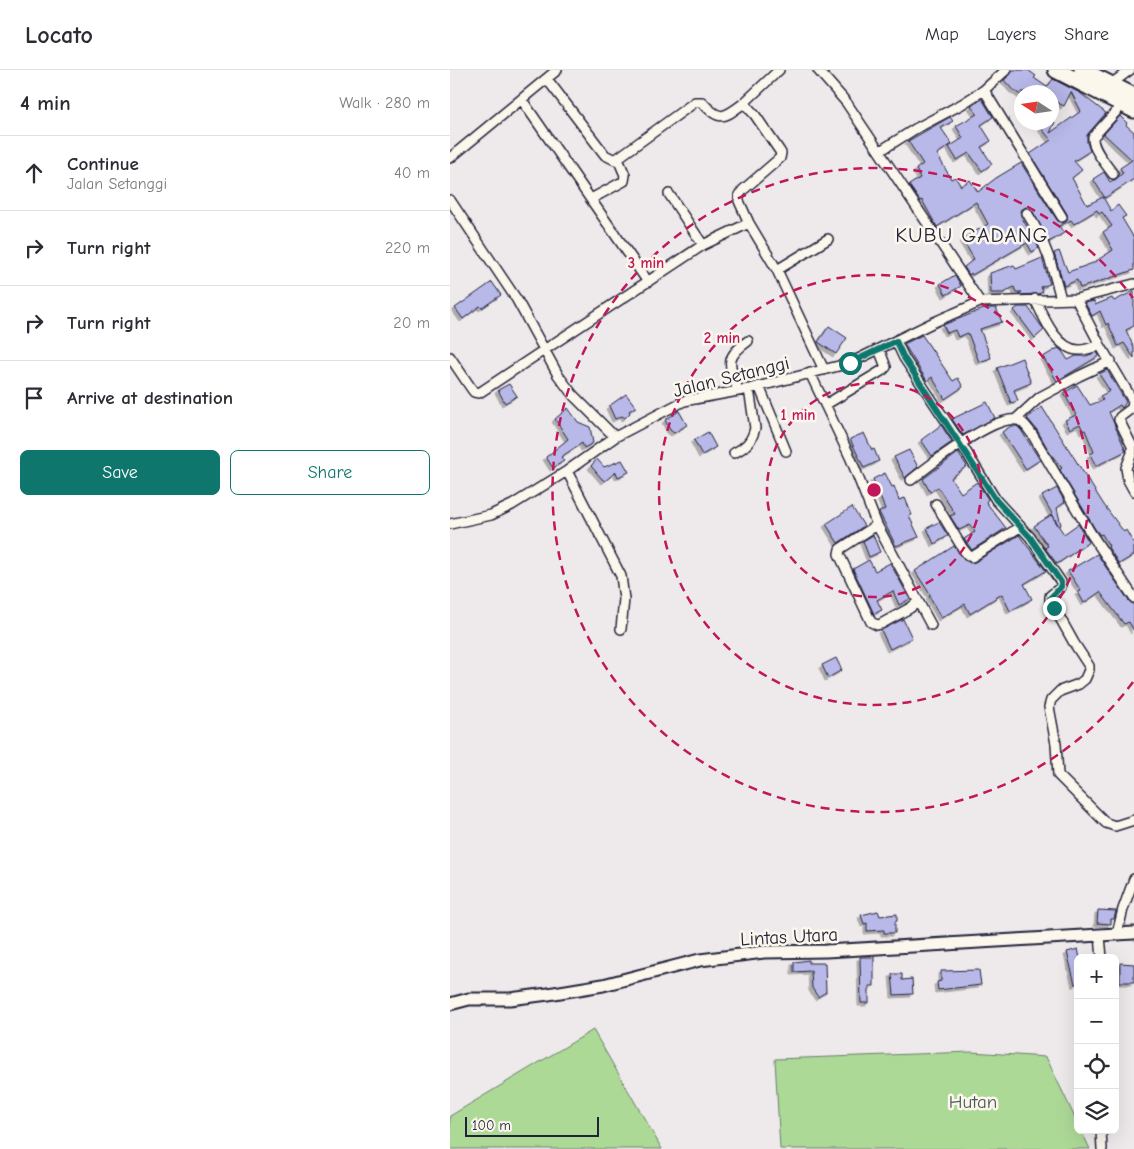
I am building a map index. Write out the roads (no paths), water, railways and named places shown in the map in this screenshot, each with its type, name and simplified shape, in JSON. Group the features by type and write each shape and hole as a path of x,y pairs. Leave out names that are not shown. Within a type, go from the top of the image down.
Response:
{"highway":[{"path":"1056,70 1130,103"},
{"path":"1082,70 1111,84 1130,103"}],"street":[{"path":"450,158 557,70"},
{"path":"546,78 605,155 615,160 695,102 702,102 710,111 722,117 728,115 744,103 779,70"},
{"path":"818,70 846,102 880,150 980,302"},
{"path":"880,150 984,90 1006,70"},
{"path":"1111,84 1130,70"},
{"path":"984,90 1062,217"},
{"path":"522,100 648,282"},
{"path":"744,103 755,115 781,153 778,161 743,190 739,195 739,201 749,223 777,270 824,370"},
{"path":"1113,174 1092,141 1093,137 1130,103"},
{"path":"591,199 624,182 625,175 618,159"},
{"path":"669,194 703,245"},
{"path":"450,200 517,300 558,375 573,395 614,437"},
{"path":"1027,213 1043,239 1049,254 1061,299"},
{"path":"450,357 474,392 479,393 703,245 749,223"},
{"path":"777,270 828,239"},
{"name":"Jalan Setanggi","path":"450,524 491,515 534,493 614,437 684,401 749,389 850,363 980,302 1076,299 1134,284"},
{"path":"1035,299 1050,330 1068,347 1082,350 1100,345"},
{"path":"1076,299 1133,401 1132,408 1120,417 1119,420 1132,446 1132,453 1126,468 1128,480 1134,491"},
{"path":"896,341 904,358 996,500 1030,537 1061,582 1061,587 1050,596 1050,600 1089,666 1089,670 1085,679 1079,684 1060,691 1051,700 1049,707 1056,744 1057,773 1106,823 1114,826 1134,820"},
{"path":"738,390 730,366 730,360 733,352 748,342"},
{"path":"825,405 883,370 886,366 879,349"},
{"path":"1016,420 1040,397 1111,361"},
{"path":"810,373 851,459 877,524 931,625"},
{"path":"759,386 786,450"},
{"path":"734,453 749,443 754,433 755,428 749,389"},
{"path":"911,480 960,442 1003,422 1021,421 1032,434 1090,532 1134,598"},
{"path":"567,471 621,576 624,599 621,630"},
{"path":"936,504 963,549 972,558 1020,527"},
{"path":"877,524 840,549 839,554 871,622 881,624 918,602"},
{"path":"1118,934 1122,909 1134,879"},
{"name":"Lintas Utara","path":"450,1004 469,1000 510,999 548,994 613,983 700,960 764,952 826,951 1134,933"},
{"path":"1100,936 1102,954"},
{"path":"1100,1134 1102,1149"}],"district":[{"name":"KUBU GADANG","path":"972,235"}],"park label":[{"name":"Hutan","path":"973,1101"}]}
